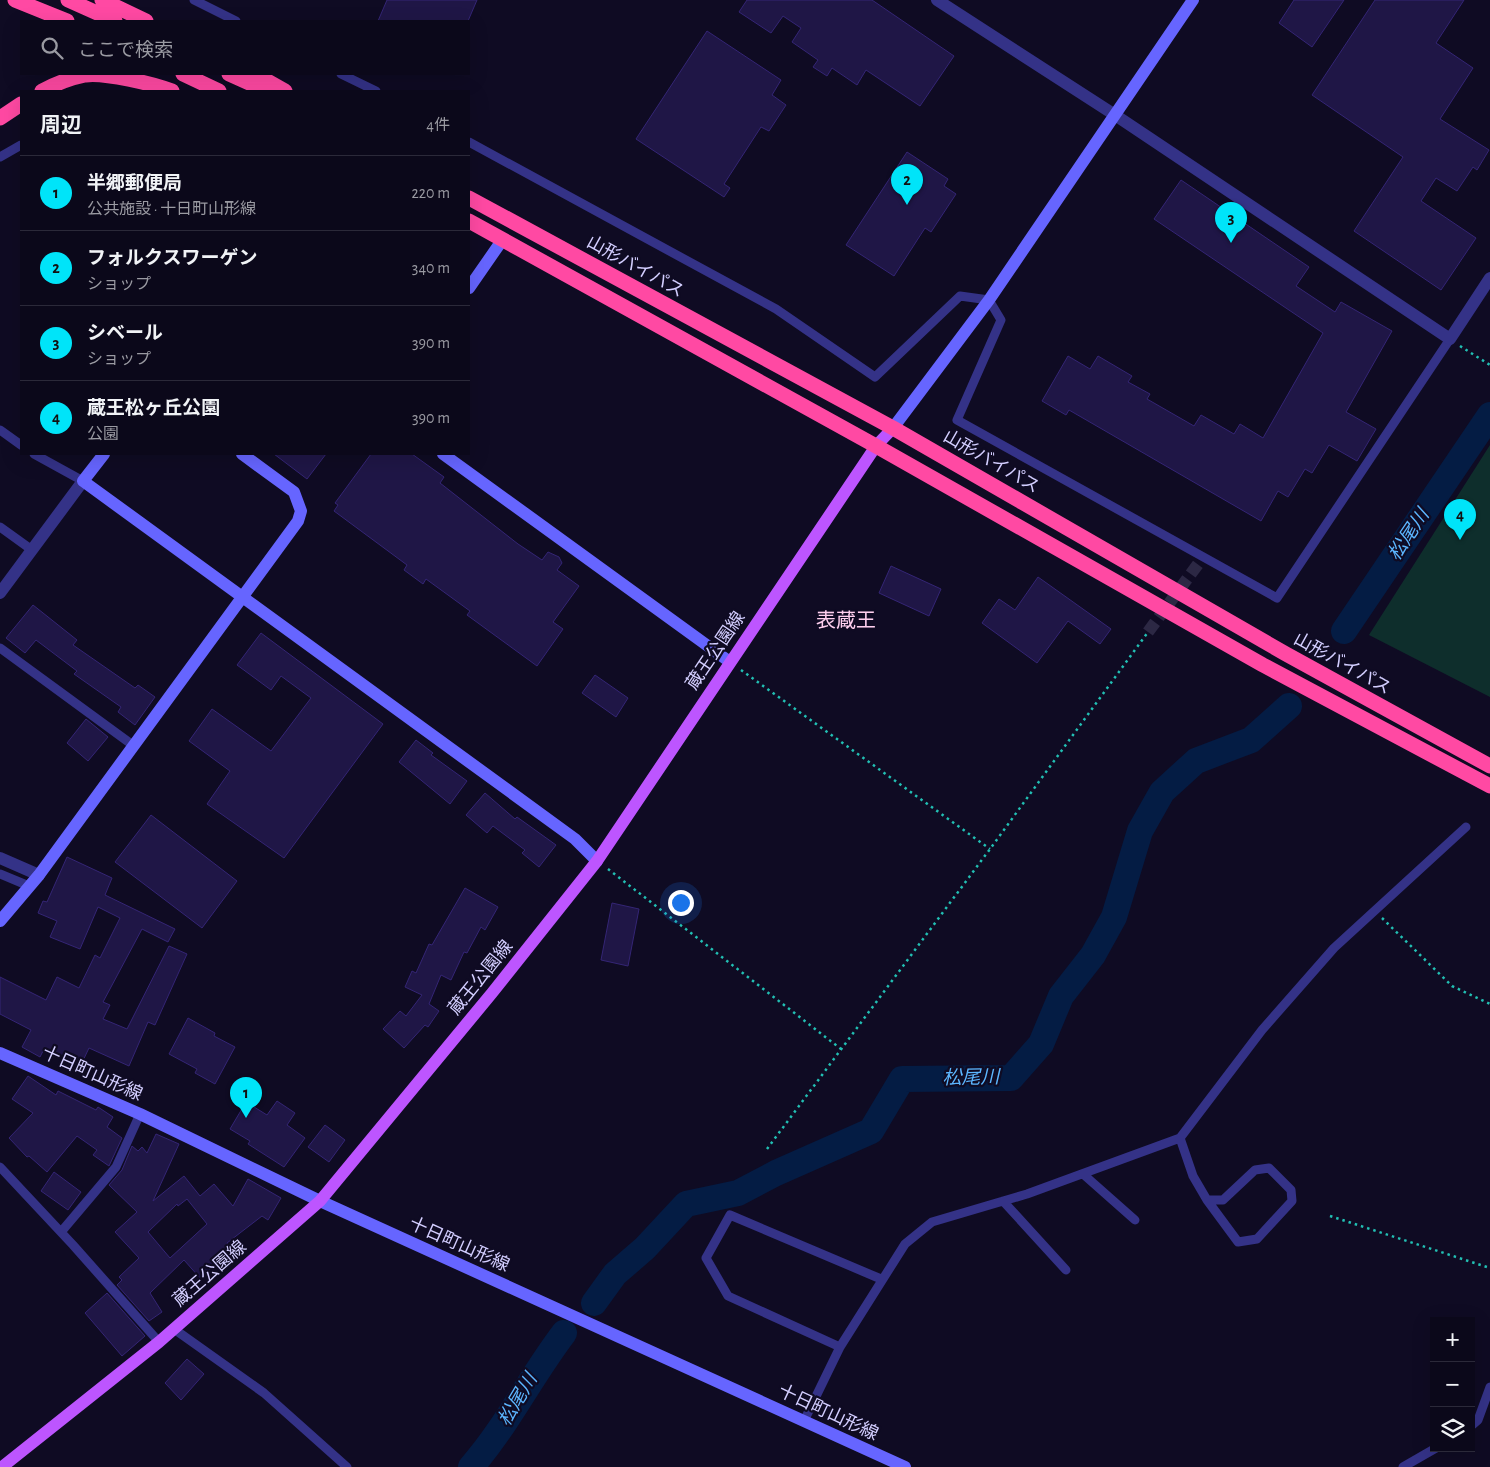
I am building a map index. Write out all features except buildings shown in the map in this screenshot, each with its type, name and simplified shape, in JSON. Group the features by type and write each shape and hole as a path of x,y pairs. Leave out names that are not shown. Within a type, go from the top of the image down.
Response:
{"highway":[{"path":"15,0 65,20"},
{"path":"68,0 113,20"},
{"path":"102,0 144,20"},
{"path":"44,90 57,83 84,75"},
{"path":"95,75 150,82 170,90"},
{"path":"185,75 216,90"},
{"path":"231,75 265,90"},
{"path":"257,75 283,90"},
{"path":"0,118 20,105"},
{"name":"山形バイパス","path":"470,199 893,428 1286,654 1490,766"},
{"name":"山形バイパス","path":"470,221 876,446 1263,665 1490,786"}],"main road":[{"name":"蔵王公園線","path":"2,1467 159,1342 320,1201 492,993 597,861 876,446 893,428"}],"street":[{"path":"937,0 1115,115 1450,339 1490,278"},
{"path":"893,428 989,300 1193,0"},
{"path":"470,287 503,239"},
{"path":"0,593 103,455"},
{"path":"0,921 39,875 298,521 300,511 294,492 243,455"},
{"path":"444,455 730,662"},
{"path":"82,481 575,839 597,861"},
{"path":"0,858 39,875"},
{"name":"十日町山形線","path":"0,1053 140,1114 320,1201 905,1467"}],"lane":[{"path":"194,0 234,20"},
{"path":"343,75 372,90"},
{"path":"470,143 776,308 875,377 960,296 989,300 1001,320 957,420 1278,598 1450,339"},
{"path":"0,157 20,146"},
{"path":"0,430 20,444"},
{"path":"36,455 82,481"},
{"path":"0,527 32,550"},
{"path":"0,648 134,746"},
{"path":"804,1421 840,1347 881,1279 906,1244 932,1222 1083,1174 1180,1138 1262,1030 1334,948 1373,910 1466,827"},
{"path":"0,874 29,886"},
{"path":"61,1232 116,1166 140,1114"},
{"path":"1180,1138 1193,1176 1207,1200 1238,1242 1257,1239 1292,1201 1291,1190 1269,1168 1255,1170 1223,1200 1207,1200"},
{"path":"0,1167 159,1342"},
{"path":"1083,1174 1134,1220"},
{"path":"1003,1201 1066,1270"},
{"path":"840,1347 728,1296 706,1258 730,1215 881,1279"},
{"path":"174,1328 264,1392 347,1467"},
{"path":"1475,1423 1478,1420 1490,1387"},
{"path":"1403,1467 1430,1451"}],"path":[{"path":"1468,351 1490,365"},
{"path":"767,1149 842,1050 1148,632"},
{"path":"730,662 990,849"},
{"path":"597,861 842,1050"},
{"path":"1373,910 1452,986 1490,1004"},
{"path":"1330,1216 1490,1268"}],"green space":[{"path":"1490,445 1490,697 1369,635"}],"waterway":[{"name":"松尾川","path":"1344,631 1490,415"},
{"name":"松尾川","path":"594,1303 615,1274 645,1248 686,1204 738,1193 776,1173 871,1131 902,1079 1011,1078 1041,1044 1061,996 1093,955 1114,917 1140,831 1162,792 1196,761 1251,740 1289,706"},
{"name":"松尾川","path":"471,1467 508,1418 564,1333"}],"tunnel":[{"path":"1148,632 1204,556"}],"place":[{"name":"フォルクスワーゲン","path":"907,205"},
{"name":"シベール","path":"1231,243"},
{"name":"蔵王松ヶ丘公園","path":"1460,540"},
{"name":"半郷郵便局","path":"246,1118"}],"district":[{"name":"表蔵王","path":"846,621"}]}
